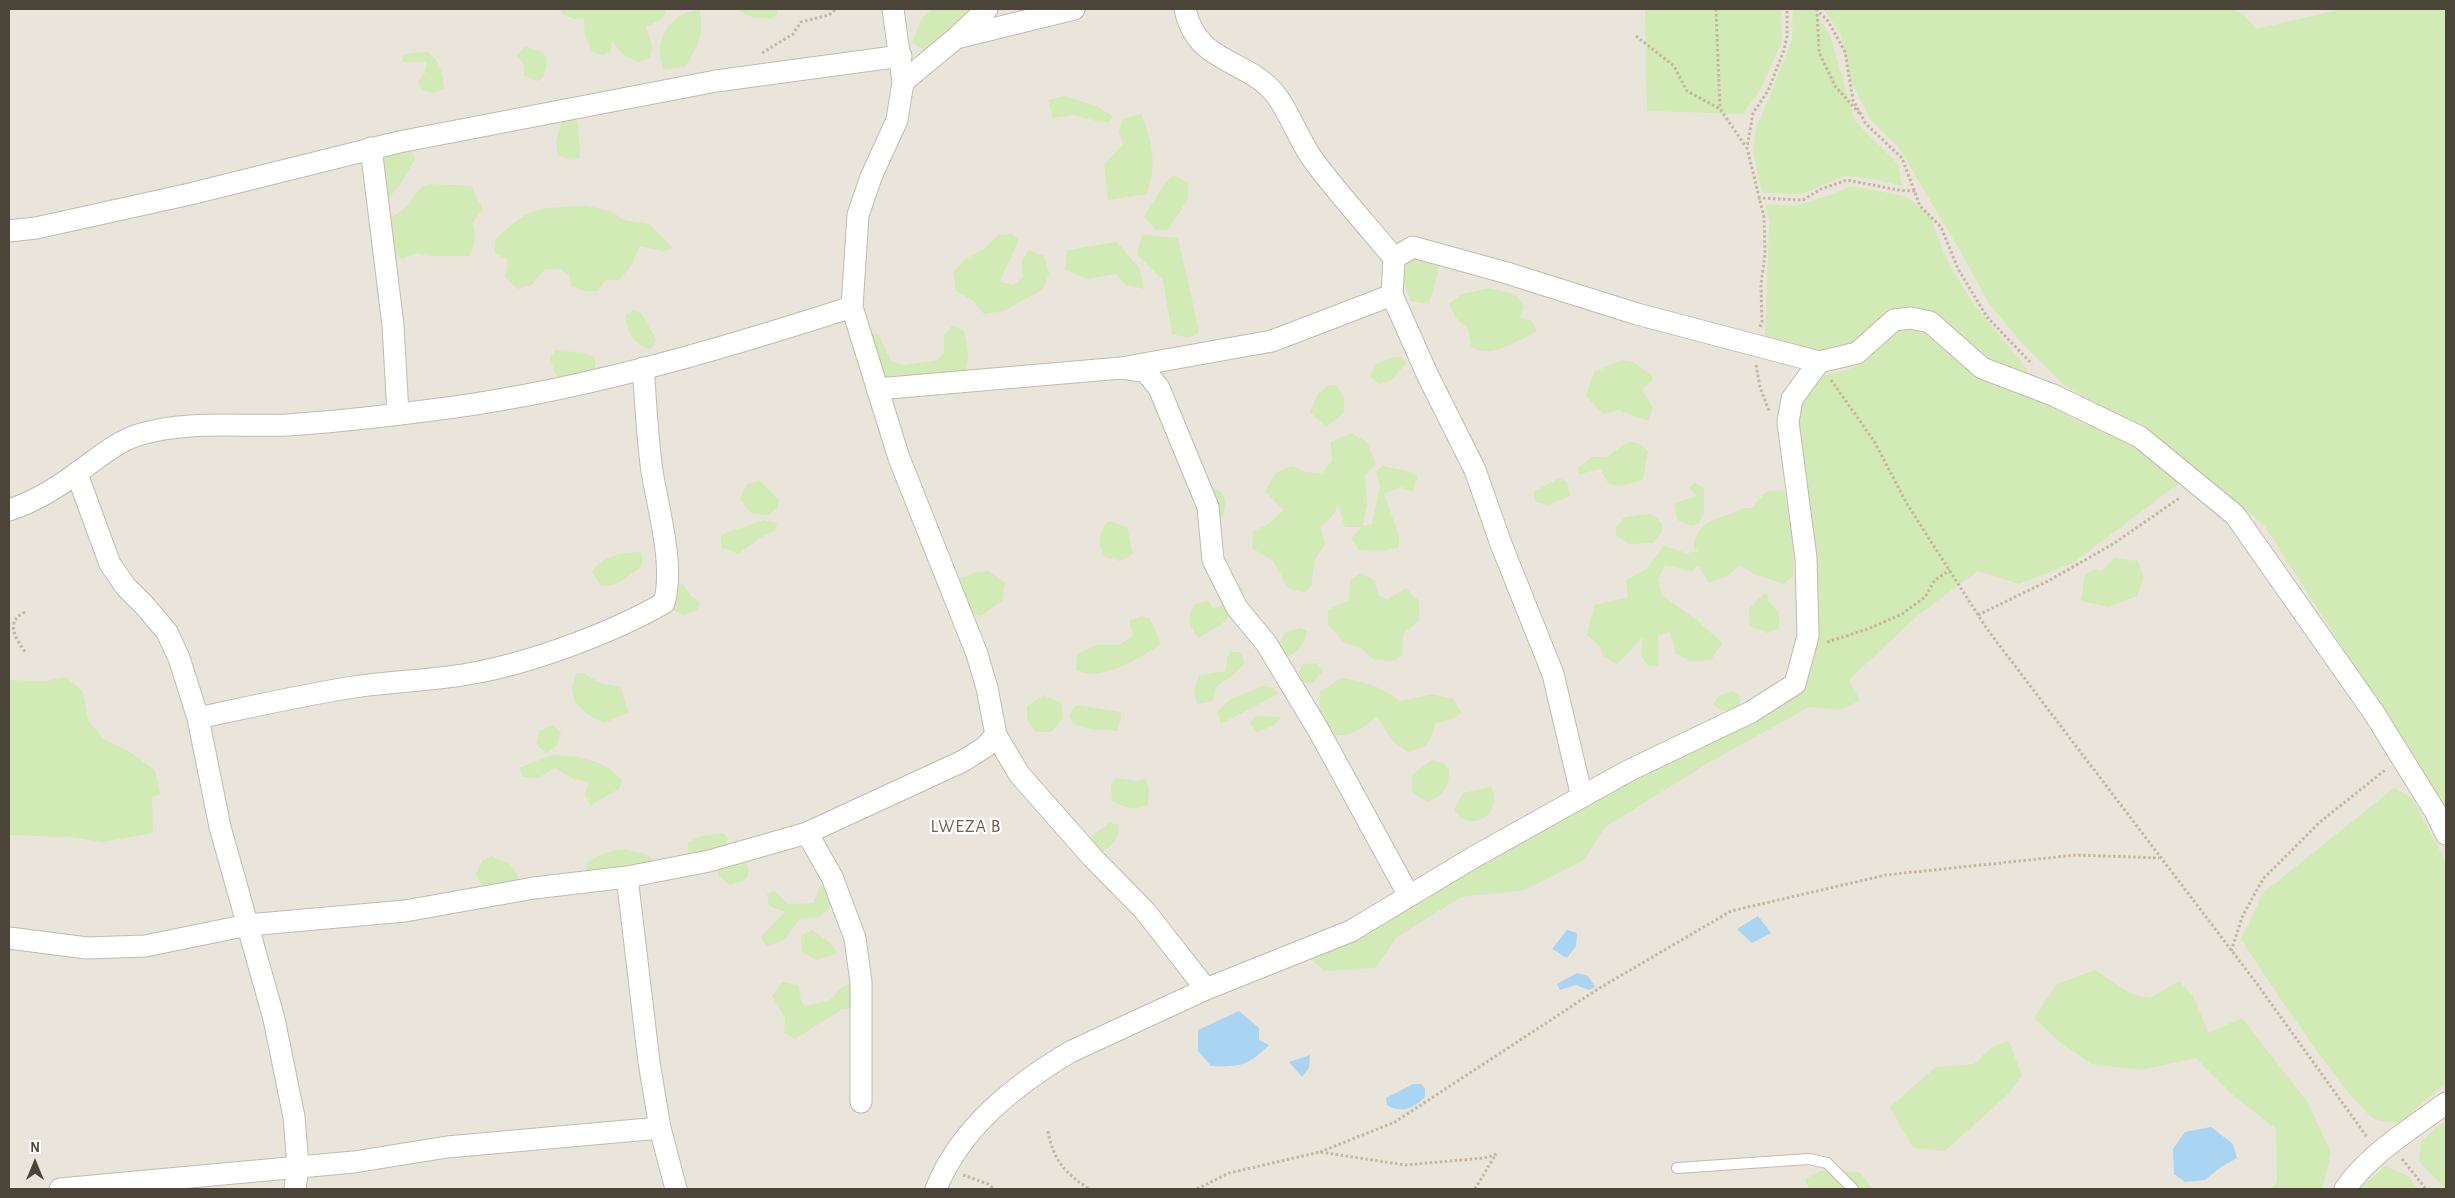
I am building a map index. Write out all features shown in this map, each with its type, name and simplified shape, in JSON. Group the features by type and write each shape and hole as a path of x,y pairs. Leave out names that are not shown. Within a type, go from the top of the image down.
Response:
{"street":[{"path":"893,9 903,82 897,120 871,177 858,215 852,307 899,458 977,654 987,688 996,734 1019,774 1092,857 1146,911 1206,989"},
{"path":"903,82 956,38 986,9"},
{"path":"956,38 1074,9"},
{"path":"1186,9 1193,33 1216,56 1247,72 1275,94 1313,161 1394,258 1392,295 1428,376 1475,470 1500,544 1553,674 1582,797"},
{"path":"9,231 36,228 190,194 371,148 716,81 900,56"},
{"path":"371,148 393,325 398,414"},
{"path":"1394,258 1413,247 1435,252 1637,314 1819,362 1857,353 1894,320 1912,318 1930,322 1982,368 2053,395 2140,437 2235,515 2296,599 2401,757 2436,813 2446,834"},
{"path":"877,389 1121,368 1272,340 1392,295"},
{"path":"9,510 50,492 107,452 136,435 171,427 213,424 287,425 490,404 568,388 643,368 793,326 852,307"},
{"path":"936,1189 945,1169 967,1135 986,1114 1050,1064 1070,1052 1206,989 1352,931 1409,896 1628,771 1751,712 1795,684 1808,636 1806,558 1788,422 1792,399 1819,362"},
{"path":"198,718 328,691 398,680 467,674 523,662 582,640 664,603 668,590 663,530 652,470 643,368"},
{"path":"1121,368 1146,372 1159,388 1208,507 1213,560 1237,608 1266,643 1319,731 1409,896"},
{"path":"77,474 110,564 126,588 146,606 167,632 179,658 198,718 220,828 274,1019 294,1117 298,1166 295,1189"},
{"path":"9,938 87,948 145,946 248,925 405,911 534,888 627,877 710,861 807,833 963,760 985,747 996,734"},
{"path":"807,833 832,877 855,938 860,982 860,1102"},
{"path":"627,877 649,1062 660,1128 676,1189"},
{"path":"2345,1189 2355,1175 2379,1154 2446,1103"},
{"path":"60,1189 354,1162 447,1147 660,1128"}],"lane":[{"path":"1677,1168 1809,1159 1828,1163 1853,1189"}],"path":[{"path":"759,55 793,34 801,22 830,15 836,9"},
{"path":"1716,9 1720,109"},
{"path":"1747,148 1754,113 1768,91 1784,50 1788,36 1787,9"},
{"path":"1816,9 1819,52 1835,86 1862,117"},
{"path":"1816,9 1828,21 1845,52 1853,100 1866,124 1902,158 1920,206 1941,227 1958,269 1988,317 2036,368"},
{"path":"1636,36 1674,66 1687,91 1720,109 1747,148 1764,217 1765,254 1761,284 1762,322 1753,346 1760,388 1770,415"},
{"path":"1758,198 1803,200 1821,189 1847,180 1898,190 1915,191"},
{"path":"1819,362 1874,441 1907,504 1978,615 2231,951 2379,1154 2401,1158 2426,1189"},
{"path":"1978,615 2050,580 2114,544 2198,485"},
{"path":"1805,648 1868,629 1902,614 1925,597 1935,580 1950,570"},
{"path":"25,612 19,615 13,627 13,634 26,653"},
{"path":"2231,951 2243,915 2262,879 2320,822 2401,757"},
{"path":"1197,1189 1229,1173 1320,1152 1395,1122 1598,989 1731,911 1886,875 2076,855 2160,858"},
{"path":"1048,1131 1051,1150 1069,1175 1089,1189"},
{"path":"1320,1152 1405,1165 1484,1158 1497,1154 1475,1189"},
{"path":"945,1169 988,1184 994,1189"}],"shaded area":[{"path":"9,9 2446,9 2446,1189 9,1189"}],"green space":[{"path":"561,9 666,9 663,18 646,27 652,46 650,57 639,62 625,56 612,42 611,51 603,55 592,52 585,36 584,18 575,19 561,14"},
{"path":"735,9 777,9 777,15 770,19 752,17"},
{"path":"932,9 971,9 928,52 912,43 922,18"},
{"path":"1645,9 1781,9 1782,42 1760,90 1743,114 1647,111"},
{"path":"1793,9 1813,9 1830,35 1855,121 1898,164 1902,186 1868,178 1844,176 1802,194 1762,193 1753,151 1756,129 1792,40"},
{"path":"1823,9 2233,9 2244,15 2256,29 2342,9 2446,9 2446,809 2264,525 2168,446 2064,385 2020,341 1989,303 1898,146 1871,121 1850,79 1840,33"},
{"path":"699,10 701,33 697,47 685,67 663,69 660,44 667,29 676,19 686,13"},
{"path":"525,47 539,51 545,56 546,65 543,79 536,81 524,75 524,66 517,55"},
{"path":"428,52 438,64 444,83 444,88 433,93 422,90 418,82 425,73 427,62 402,62 403,56 411,53"},
{"path":"1065,96 1096,106 1113,116 1109,122 1096,121 1074,115 1053,118 1048,100"},
{"path":"1141,114 1151,144 1153,163 1147,194 1108,200 1104,165 1123,144 1119,132 1122,119"},
{"path":"571,118 577,121 580,146 579,159 569,160 558,155 556,141 562,121"},
{"path":"387,150 412,150 415,159 405,177 389,198 382,194 379,162"},
{"path":"1174,175 1188,182 1188,199 1167,231 1155,229 1144,216 1165,183"},
{"path":"430,184 471,186 483,209 473,223 475,235 471,256 428,256 418,253 402,259 393,252 388,219 405,208 422,187"},
{"path":"1850,186 1905,196 1930,216 1946,259 1973,303 2027,369 2027,376 1983,359 1908,311 1849,349 1826,354 1765,339 1769,223 1765,204 1795,206 1833,194"},
{"path":"587,206 611,211 624,220 650,224 673,249 662,251 640,246 631,266 619,280 606,280 598,291 583,291 572,286 568,275 559,268 544,270 532,285 518,289 505,277 508,260 495,253 495,239 519,220 537,210"},
{"path":"1011,234 1018,238 1000,282 1013,285 1023,278 1022,261 1028,250 1044,256 1049,274 1043,289 1004,311 984,314 975,302 956,291 953,272 965,259 983,250 998,235"},
{"path":"1142,235 1178,238 1199,331 1193,336 1186,337 1172,334 1163,280 1137,254"},
{"path":"1117,242 1140,269 1144,289 1126,285 1116,274 1088,279 1065,270 1067,250"},
{"path":"1408,257 1441,260 1429,304 1411,301 1403,280"},
{"path":"1490,288 1517,295 1524,307 1519,317 1532,321 1537,332 1504,348 1495,350 1478,350 1471,346 1468,329 1456,318 1449,304 1462,294"},
{"path":"634,310 641,313 657,341 650,349 638,344 630,333 625,316"},
{"path":"1917,324 2075,420 2140,445 2182,481 2073,563 2019,584 1978,571 1918,615 1849,680 1860,701 1839,710 1809,707 1708,763 1605,827 1584,860 1525,890 1461,897 1397,937 1375,968 1325,971 1307,956 1391,919 1472,865 1797,694 1803,497 1798,404 1813,389 1819,376 1854,367 1871,355 1893,333 1907,326"},
{"path":"953,325 963,330 968,353 967,365 959,387 886,382 869,333 878,334 891,361 904,365 938,360 944,353 944,334"},
{"path":"556,350 585,353 595,357 595,371 566,382 555,374 550,357"},
{"path":"1394,357 1402,357 1406,363 1391,381 1379,384 1370,376 1376,364"},
{"path":"1622,360 1631,361 1651,374 1653,380 1642,389 1653,408 1648,421 1619,410 1603,414 1586,396 1594,372"},
{"path":"1329,385 1336,386 1344,397 1344,413 1326,427 1310,412 1317,395"},
{"path":"1351,433 1367,442 1376,464 1365,475 1367,503 1363,526 1372,524 1380,485 1375,472 1383,466 1416,473 1417,479 1413,492 1402,487 1384,494 1399,536 1399,547 1381,551 1359,550 1351,538 1362,527 1345,527 1338,504 1334,514 1321,527 1325,544 1315,559 1311,586 1304,593 1288,588 1274,562 1252,548 1253,531 1270,523 1284,510 1265,492 1275,473 1292,466 1306,472 1322,473 1332,461 1331,442"},
{"path":"1626,443 1640,444 1648,451 1643,480 1619,486 1609,484 1600,469 1580,474 1577,468 1593,457 1606,457"},
{"path":"1559,478 1567,482 1570,496 1548,505 1536,502 1534,492"},
{"path":"760,481 779,500 777,509 768,515 751,513 740,499 747,484"},
{"path":"1695,483 1704,488 1704,513 1699,523 1691,526 1677,520 1674,503 1697,496 1689,487"},
{"path":"1209,488 1219,491 1224,497 1223,516 1209,519"},
{"path":"1784,490 1794,545 1793,577 1783,584 1754,574 1740,565 1728,575 1709,583 1699,566 1691,571 1665,565 1658,580 1662,595 1698,621 1722,643 1711,660 1691,661 1676,654 1670,631 1658,636 1658,666 1648,666 1641,656 1643,637 1617,664 1603,656 1600,646 1587,635 1594,605 1628,597 1626,580 1646,569 1664,546 1687,553 1699,551 1694,548 1695,540 1697,534 1705,525 1746,508 1752,508 1766,492"},
{"path":"1649,514 1662,523 1662,531 1653,543 1629,544 1616,535 1616,526 1625,517"},
{"path":"764,520 777,523 775,531 761,537 738,554 721,547 721,535"},
{"path":"1109,521 1127,527 1133,554 1120,561 1105,557 1101,547 1101,533"},
{"path":"640,552 643,559 640,568 617,584 601,586 592,572 607,558 626,553"},
{"path":"2114,558 2138,561 2144,578 2137,596 2109,607 2081,601 2085,574 2095,569 2102,571"},
{"path":"989,571 1005,583 1002,601 981,616 966,611 958,579 976,572"},
{"path":"1361,573 1375,581 1378,595 1387,599 1406,588 1419,601 1419,620 1403,634 1402,655 1395,661 1373,659 1361,648 1343,642 1328,624 1328,610 1349,600 1351,579"},
{"path":"674,583 683,584 691,596 700,602 697,610 683,615 668,608"},
{"path":"1228,583 1243,588 1244,601 1221,625 1198,638 1192,629 1190,621 1190,614 1195,604 1208,601 1213,608 1221,606 1221,595"},
{"path":"1763,594 1768,595 1768,600 1779,613 1779,628 1767,633 1750,626 1749,609"},
{"path":"1141,616 1150,618 1161,644 1131,662 1108,671 1086,673 1076,670 1077,654 1097,645 1119,645 1133,635 1129,621"},
{"path":"1300,628 1307,631 1302,645 1295,653 1281,658 1279,643 1286,632"},
{"path":"1230,652 1240,652 1245,663 1232,676 1217,686 1212,701 1198,704 1195,689 1200,675 1226,671 1227,658"},
{"path":"1317,663 1323,671 1313,683 1302,682 1299,672 1303,664"},
{"path":"583,673 600,683 621,687 628,712 605,723 594,718 579,707 572,690 576,674"},
{"path":"66,677 83,692 88,720 103,739 127,750 155,770 161,794 152,797 153,833 103,842 69,837 9,835 9,680 44,681"},
{"path":"1341,678 1372,685 1400,701 1432,694 1454,699 1461,713 1454,718 1435,724 1427,744 1407,752 1393,741 1377,716 1367,725 1351,734 1332,734 1319,714 1320,692"},
{"path":"1263,686 1274,688 1278,694 1221,724 1217,711 1231,699"},
{"path":"1733,691 1738,694 1741,700 1736,710 1724,711 1713,705 1720,695"},
{"path":"1044,695 1061,703 1063,718 1051,732 1036,732 1027,720 1027,706"},
{"path":"1076,705 1121,712 1117,731 1091,729 1073,724 1069,715"},
{"path":"1255,716 1281,717 1275,725 1257,732 1250,723"},
{"path":"553,725 561,732 556,746 546,753 536,744 539,731"},
{"path":"552,755 572,756 599,763 608,768 622,781 619,789 590,805 585,795 589,782 574,779 555,768 538,778 523,777 519,768"},
{"path":"1432,760 1443,763 1449,770 1449,776 1447,786 1442,794 1428,802 1412,792 1412,775"},
{"path":"1117,778 1137,781 1145,779 1149,788 1148,804 1134,808 1112,801 1111,784"},
{"path":"1491,787 1494,803 1486,816 1474,821 1460,818 1454,810 1463,793"},
{"path":"2394,788 2412,798 2446,862 2446,1082 2400,1123 2377,1120 2365,1111 2329,1067 2241,939 2263,893"},
{"path":"1109,823 1118,824 1118,834 1114,842 1098,855 1086,846 1092,836"},
{"path":"724,833 728,839 723,849 688,855 688,843 700,836"},
{"path":"621,849 647,854 654,861 648,880 622,867 585,876 588,862 602,854"},
{"path":"491,856 510,864 521,880 483,889 476,874 482,861"},
{"path":"740,860 747,864 747,877 730,885 718,875 721,864"},
{"path":"820,887 824,887 831,897 830,908 819,917 800,919 784,940 767,946 761,937 785,912 769,906 767,894 774,891 788,904 813,903"},
{"path":"812,930 831,943 837,954 816,960 802,952 801,936"},
{"path":"2095,970 2131,994 2151,998 2179,981 2193,996 2209,1033 2242,1018 2308,1103 2331,1153 2322,1189 2270,1189 2277,1182 2276,1129 2234,1096 2196,1058 2141,1070 2091,1064 2060,1042 2034,1018 2057,984"},
{"path":"782,982 799,985 801,1002 805,1006 830,1000 842,987 853,982 853,1009 842,1009 795,1039 784,1033 785,1018 772,996"},
{"path":"2009,1041 2022,1076 2008,1094 1945,1151 1913,1148 1890,1107 1936,1067 1974,1064 1990,1048"},
{"path":"2446,1120 2445,1189 2419,1161 2421,1141"},
{"path":"2386,1166 2408,1176 2418,1189 2358,1189"},
{"path":"1821,1171 1859,1172 1873,1189 1809,1189 1805,1179"}],"water":[{"path":"1758,916 1771,933 1752,943 1737,929"},
{"path":"1567,930 1577,933 1576,946 1567,958 1552,949"},
{"path":"1577,973 1588,976 1595,987 1589,990 1576,985 1560,990 1557,984"},
{"path":"1239,1011 1259,1028 1259,1040 1269,1045 1243,1064 1211,1066 1198,1051 1198,1030"},
{"path":"1310,1055 1309,1068 1302,1077 1289,1062"},
{"path":"1413,1084 1421,1084 1425,1089 1425,1097 1421,1101 1412,1107 1402,1109 1392,1108 1387,1105 1386,1098"},
{"path":"2211,1127 2233,1144 2237,1158 2221,1167 2205,1180 2185,1182 2174,1174 2173,1149 2185,1132"}],"district":[{"name":"LWEZA B","path":"966,827"}]}
